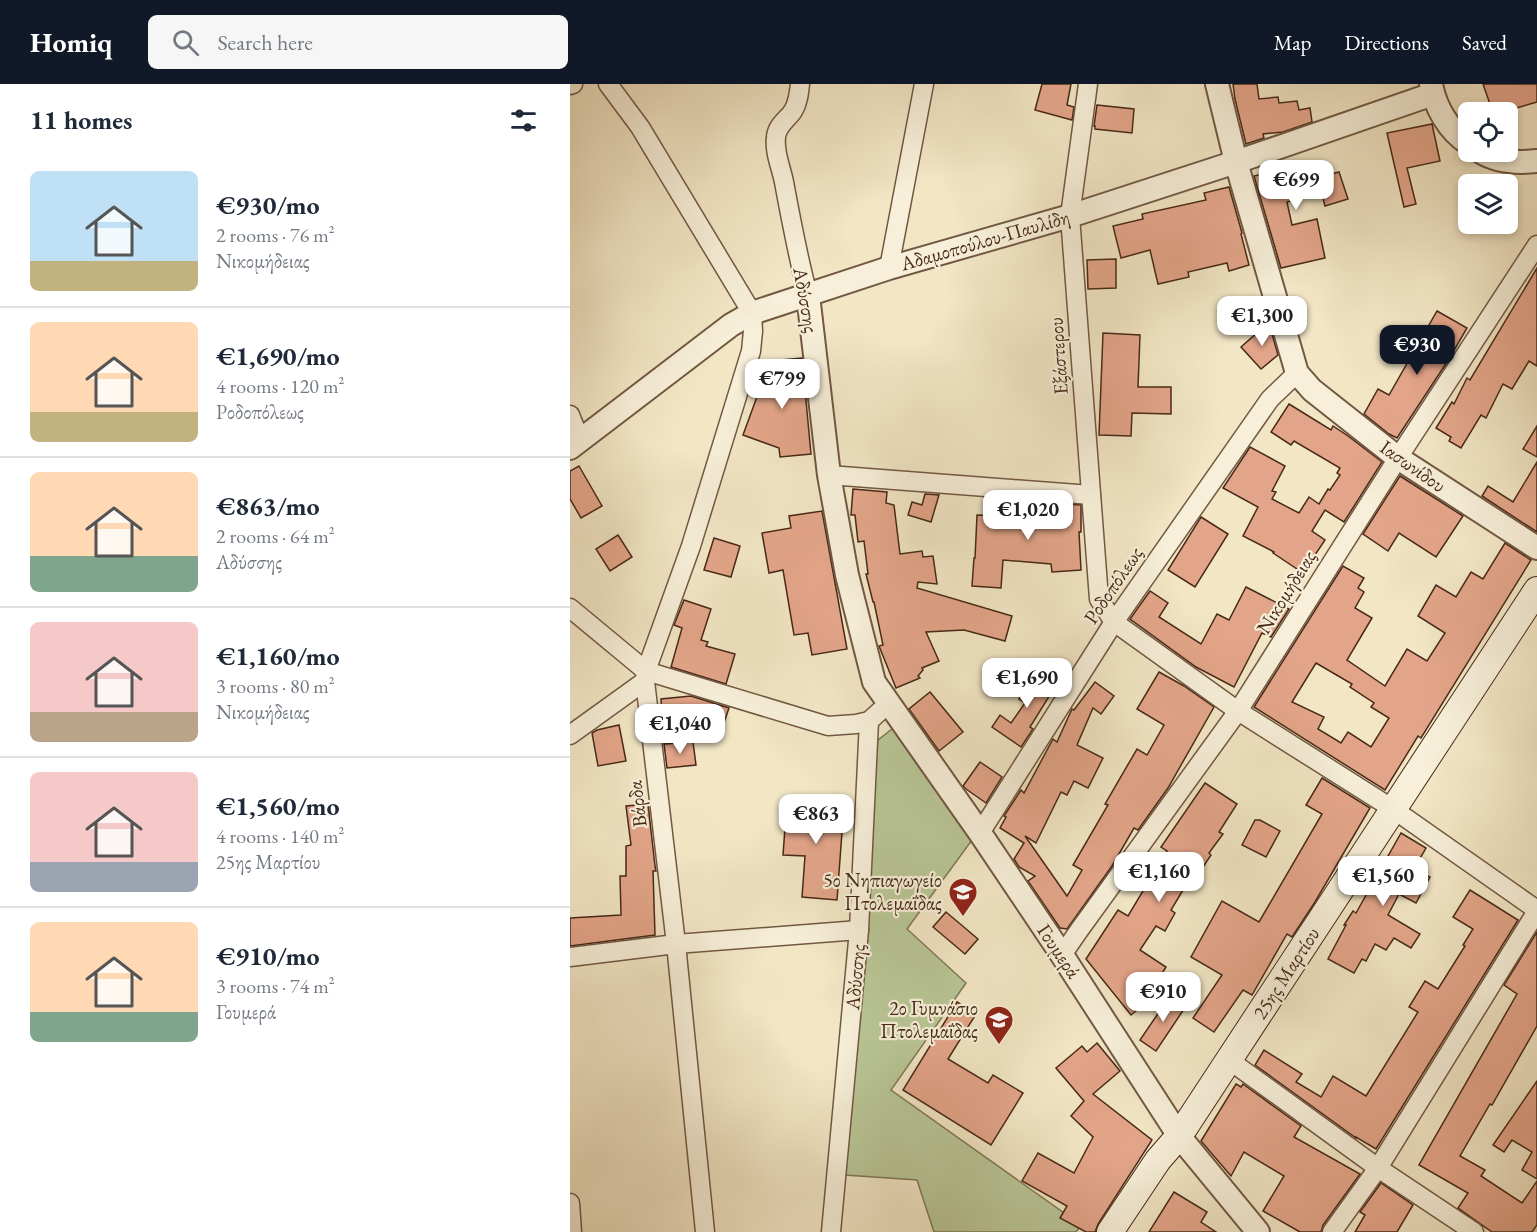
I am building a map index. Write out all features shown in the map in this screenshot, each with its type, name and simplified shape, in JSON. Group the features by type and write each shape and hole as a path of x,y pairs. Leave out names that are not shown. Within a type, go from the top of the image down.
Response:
{"main road":[{"name":"25ης Μαρτίου","path":"1110,1232 1158,1160 1179,1136 1537,590"}],"street":[{"path":"608,84 640,127 752,313"},
{"name":"Αδύσσης","path":"800,84 795,108 777,130 777,158 808,295 829,474 848,575 870,665"},
{"path":"889,268 924,84"},
{"name":"Εξάστερου","path":"1088,84 1070,216 1099,599 1114,622"},
{"path":"1217,84 1236,162 1297,373"},
{"path":"1432,89 1445,120 1458,135"},
{"name":"Αδαμοπούλου-Παυλίδη","path":"575,444 731,325 752,313 889,268 1070,216 1236,162 1432,89"},
{"path":"1514,162 1537,161"},
{"name":"Νικομήδειας","path":"1062,955 1238,711 1537,245"},
{"name":"Βάρδα","path":"705,1232 646,676 690,546 750,351 753,331 752,313"},
{"name":"Ιασωνίδου","path":"1297,373 1312,390 1398,459 1537,548"},
{"name":"Ροδοπόλεως","path":"980,833 1114,622 1270,399 1297,373"},
{"path":"570,415 575,444"},
{"path":"829,474 1091,495"},
{"path":"570,608 646,676 828,726 869,721 888,704"},
{"path":"1114,622 1238,711 1393,809 1537,911 1378,1168 1332,1232"},
{"name":"Γουμερά","path":"870,665 874,682 888,704 980,833 1179,1136 1258,1232"},
{"path":"570,735 646,676"},
{"name":"Αδύσσης","path":"831,1232 859,930 869,721"},
{"path":"570,957 676,944 859,930"},
{"path":"1228,1060 1378,1168 1474,1232"},
{"path":"570,1203 573,1232"}],"green space":[{"path":"893,728 972,840 907,929 966,983 891,1090 1081,1225 1076,1232 934,1232 917,1180 845,1175 877,741"}],"building":[{"path":"1042,84 1071,84 1067,105 1074,107 1072,120 1035,110"},
{"path":"1233,84 1257,84 1259,99 1278,97 1279,103 1297,101 1299,110 1310,108 1312,122 1283,132 1263,134 1264,138 1246,144"},
{"path":"1483,84 1537,84 1537,102 1518,108 1518,102 1489,102"},
{"path":"1097,105 1134,109 1132,133 1095,129"},
{"path":"1432,124 1440,161 1407,168 1416,204 1404,207 1387,133"},
{"path":"1310,163 1314,179 1339,172 1348,199 1325,206 1322,194 1287,202 1292,225 1317,219 1325,258 1281,268 1254,176"},
{"path":"1229,187 1249,265 1229,271 1227,263 1188,272 1189,277 1158,284 1150,250 1121,258 1113,226 1143,219 1142,214 1206,200 1204,193"},
{"path":"1116,259 1116,288 1088,289 1087,260"},
{"path":"1537,268 1537,366 1529,361 1512,389 1503,384 1486,418 1481,415 1461,448 1449,441 1451,437 1436,428 1452,402 1454,404 1467,378 1470,380"},
{"path":"1437,311 1467,328 1397,438 1364,414 1378,389 1389,395"},
{"path":"1267,324 1270,327 1278,355 1261,369 1241,347"},
{"path":"1103,333 1140,335 1138,387 1171,387 1171,414 1132,413 1131,436 1099,435"},
{"path":"802,358 811,454 780,457 779,448 743,435 770,361"},
{"path":"1289,404 1331,430 1333,426 1382,462 1344,522 1325,510 1312,531 1325,540 1303,573 1274,552 1243,536 1258,507 1223,488 1250,447 1285,466 1272,491 1276,492 1272,499 1299,513 1309,497 1319,504 1328,489 1330,490 1340,475 1337,473 1340,468 1294,441 1291,445 1271,432"},
{"path":"1537,426 1537,457 1523,449"},
{"path":"1537,462 1537,532 1482,496 1488,486 1513,502"},
{"path":"579,466 602,506 581,518 570,499 570,471"},
{"path":"1400,476 1463,516 1436,557 1399,533 1388,551 1363,534"},
{"path":"853,489 887,492 886,503 894,505 900,554 922,551 923,557 933,556 937,584 918,582 917,588 1012,616 1005,641 964,630 926,632 939,661 922,668 918,676 920,678 896,688 879,646 883,645 866,574 868,574 864,541 858,542 855,515 851,515"},
{"path":"925,494 939,495 931,522 908,515 912,502 922,505"},
{"path":"1024,501 1081,505 1081,532 1079,532 1081,570 1052,572 1051,564 1003,560 1001,588 972,586 977,515 1023,517"},
{"path":"822,511 847,649 812,655 808,633 794,635 783,570 769,573 762,533 791,528 789,516"},
{"path":"1201,517 1228,534 1195,587 1168,570"},
{"path":"618,535 632,557 610,571 596,549"},
{"path":"714,538 740,546 731,577 704,570"},
{"path":"1505,543 1531,560 1421,738 1418,736 1385,790 1254,707 1343,566 1364,578 1358,588 1364,592 1355,608 1372,618 1347,660 1385,686 1407,649 1427,661 1445,633 1418,616 1436,585 1456,597 1471,572 1483,579","holes":["1316,663 1352,684 1350,687 1374,703 1371,707 1389,718 1371,747 1348,732 1341,743 1318,729 1324,717 1292,702"]},
{"path":"1246,587 1289,609 1271,637 1262,633 1234,687 1196,667 1130,619 1150,591 1168,603 1159,617 1201,644 1217,614 1229,620"},
{"path":"684,600 711,609 701,640 708,642 706,646 735,654 726,684 671,667 682,628 674,625"},
{"path":"1038,670 1058,682 1030,727 1033,729 1021,747 992,727 1000,715 1011,723 1025,703 1019,699"},
{"path":"1159,672 1214,707 1168,788 1138,830 1134,828 1112,866 1067,929 1060,928 1028,881 1035,876 1019,867 1014,859 1024,843 1000,828 1006,817 1004,816 1021,790 1024,793 1053,739 1057,742 1072,709 1074,710 1095,682 1114,696 1101,714 1093,708 1077,745 1103,758 1088,788 1074,781 1067,795 1061,792 1036,843 1025,836 1067,896 1082,870 1073,865 1108,805 1105,804 1137,749 1147,755 1164,725 1137,709"},
{"path":"930,692 963,732 939,751 909,709"},
{"path":"691,696 729,708 720,734 694,725 697,716 662,719 661,699"},
{"path":"619,725 626,761 598,766 592,733"},
{"path":"693,742 696,765 667,768 664,744"},
{"path":"980,762 1002,777 986,803 963,786"},
{"path":"1322,778 1370,808 1315,902 1292,937 1287,934 1252,995 1243,990 1214,1032 1193,1018 1222,975 1191,957 1222,901 1259,922 1322,814 1306,805"},
{"path":"1205,783 1237,804 1219,832 1223,834 1209,853 1211,855 1199,873 1195,870 1171,910 1175,913 1165,931 1156,926 1140,950 1166,967 1161,975 1168,979 1160,991 1131,1015 1086,959 1118,910 1128,916 1167,851 1161,847"},
{"path":"787,801 844,805 837,900 802,897 805,856 783,855"},
{"path":"648,804 656,871 653,871 655,935 570,946 570,918 621,915 620,876 626,876 626,846 631,845 626,806"},
{"path":"1255,820 1260,820 1280,831 1266,857 1242,845"},
{"path":"1401,833 1426,848 1414,869 1430,877 1416,903 1399,894 1388,915 1420,934 1411,948 1394,938 1386,950 1375,944 1366,961 1362,959 1354,973 1328,959 1346,925 1344,925 1353,911 1356,913"},
{"path":"1470,890 1518,920 1376,1149 1356,1138 1255,1065 1264,1050 1302,1074 1296,1082 1321,1097 1333,1076 1366,1096 1418,1012 1409,1007 1425,981 1438,989 1465,946 1463,945 1473,929 1453,917"},
{"path":"946,912 978,939 965,954 933,927"},
{"path":"1537,932 1537,1026 1460,1156 1485,1170 1481,1176 1522,1203 1537,1181 1537,1225 1532,1232 1492,1232 1458,1208 1468,1193 1419,1165 1517,994 1504,985"},
{"path":"1170,996 1186,1006 1156,1051 1140,1040"},
{"path":"957,1002 976,1014 948,1059 988,1083 993,1075 1023,1093 991,1145 903,1090"},
{"path":"1097,1043 1120,1071 1093,1094 1152,1140 1095,1232 1086,1232 1060,1218 1067,1206 1022,1181 1038,1153 1074,1173 1093,1137 1071,1116 1084,1101 1056,1068 1082,1046 1087,1052"},
{"path":"1537,1081 1537,1179 1522,1170 1532,1152 1512,1140 1504,1152 1493,1145"},
{"path":"1236,1084 1241,1087 1243,1084 1301,1126 1294,1137 1360,1174 1323,1225 1321,1232 1300,1232 1263,1211 1284,1176 1244,1152 1231,1176 1201,1141"},
{"path":"1381,1183 1413,1205 1397,1232 1355,1232 1365,1215 1360,1212"},
{"path":"1174,1192 1207,1212 1201,1222 1216,1232 1149,1232"}],"place":[{"name":"5ο Νηπιαγωγείο Πτολεμαΐδας","path":"963,918"},
{"name":"2ο Γυμνάσιο Πτολεμαΐδας","path":"999,1046"}]}
